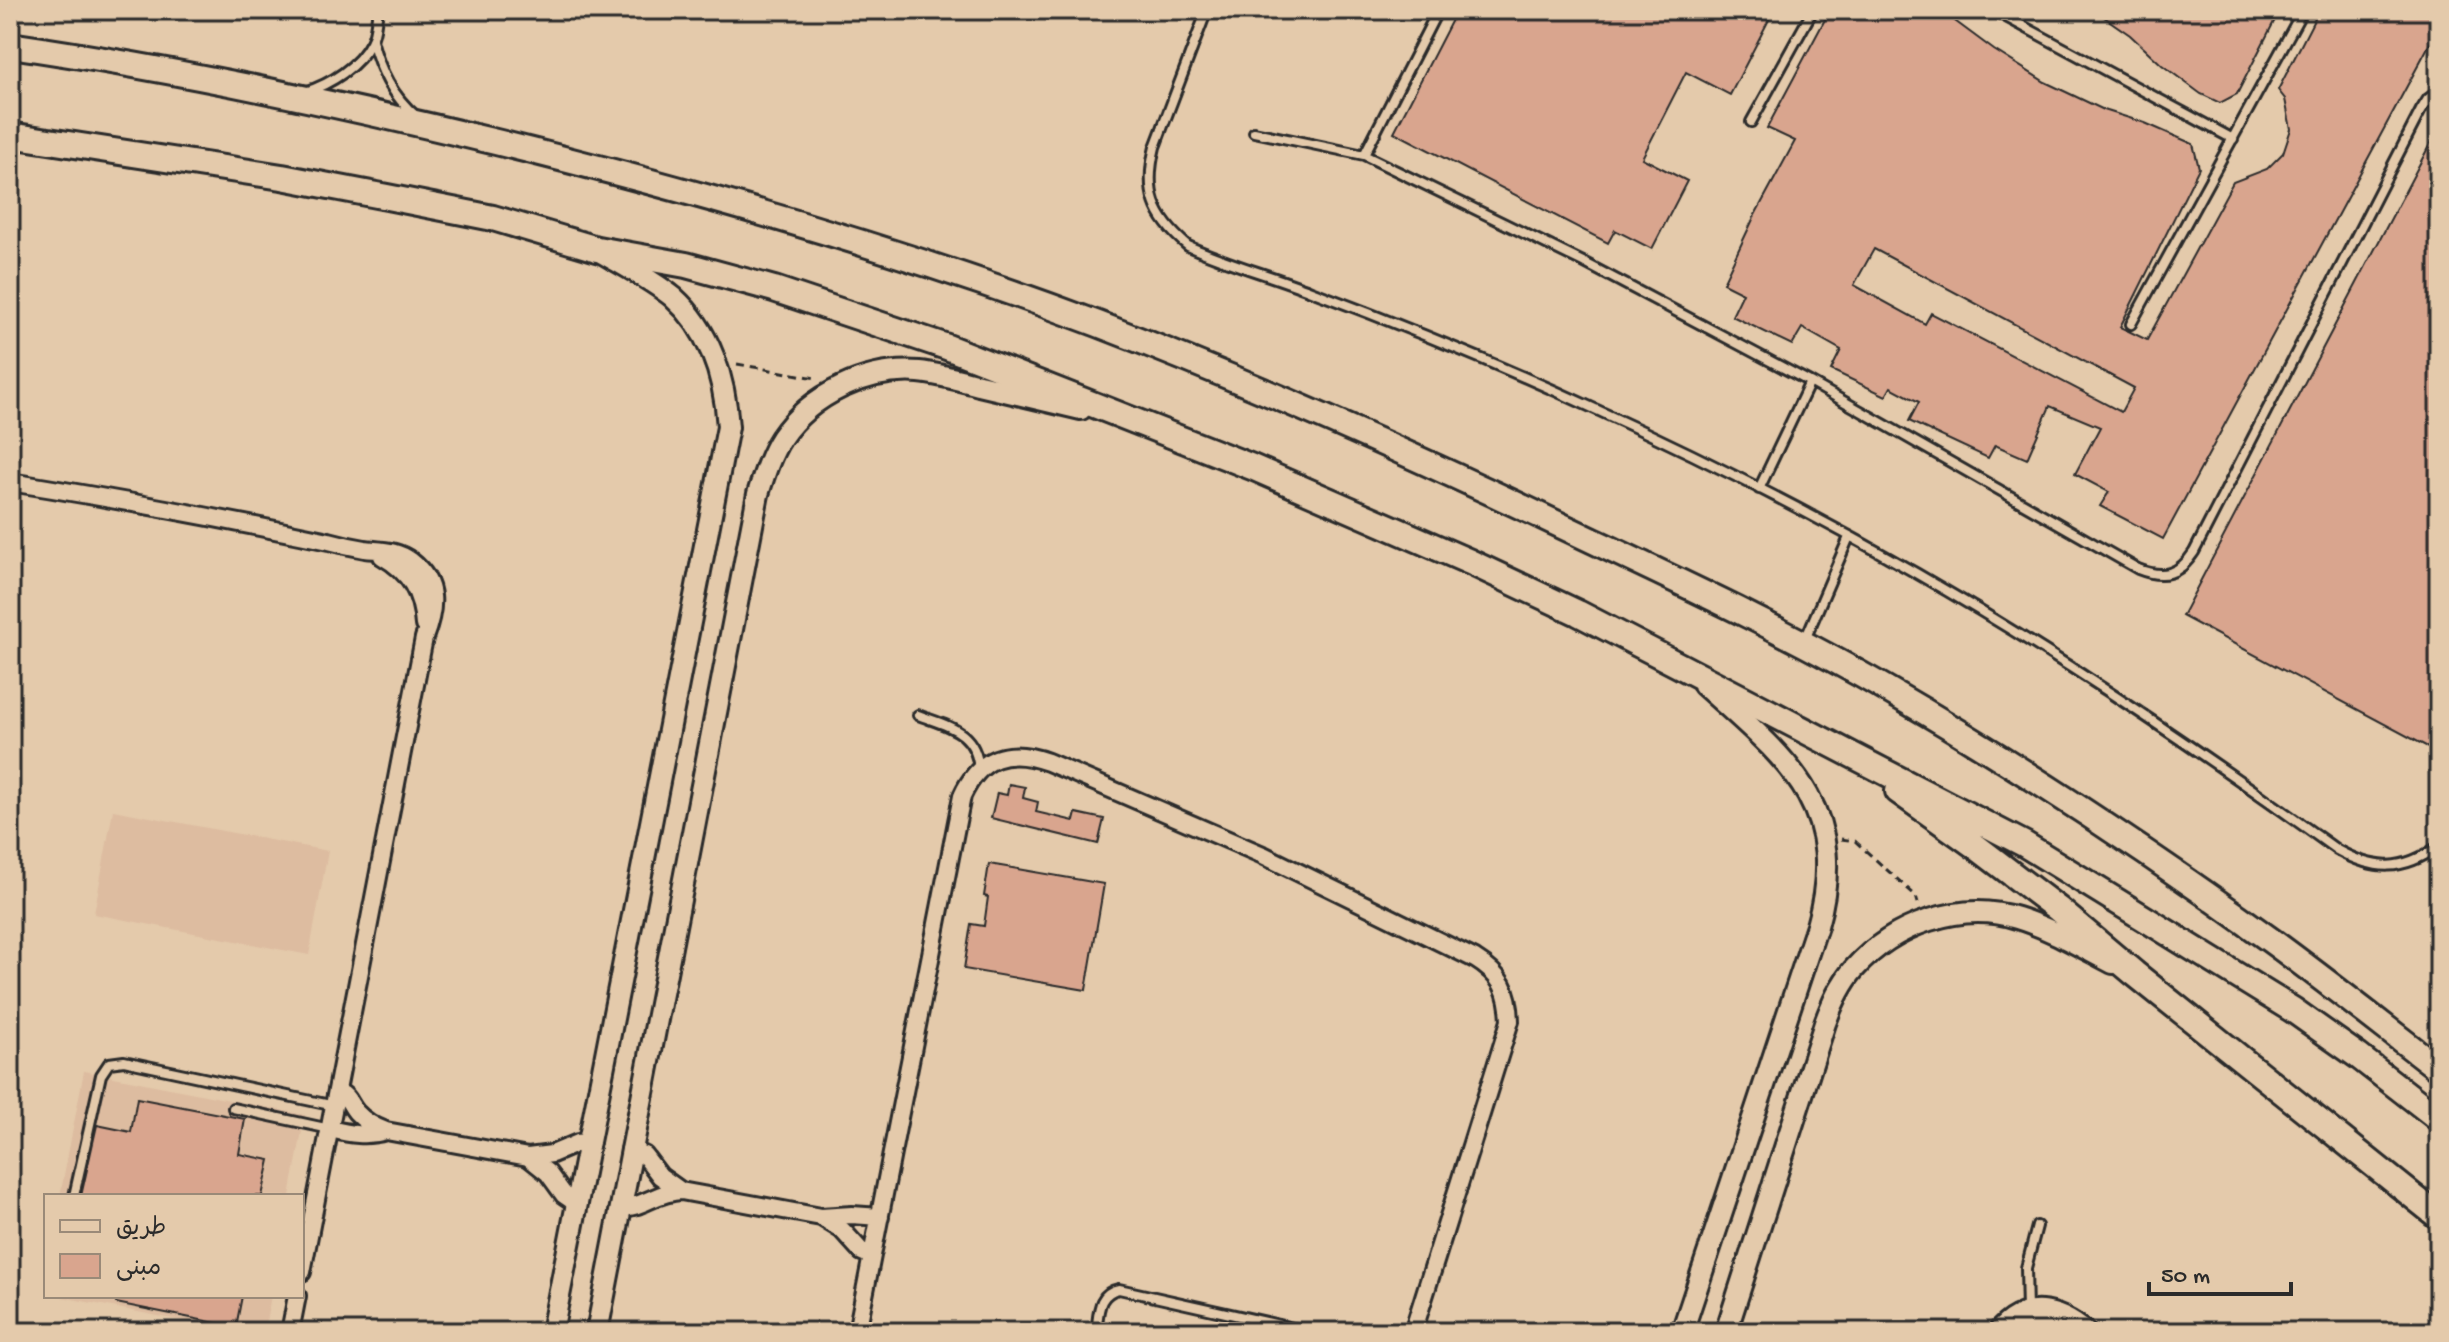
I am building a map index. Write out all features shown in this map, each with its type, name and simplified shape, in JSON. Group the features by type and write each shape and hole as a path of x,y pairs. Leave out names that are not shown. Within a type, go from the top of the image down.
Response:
{"main road":[{"path":"10,45 289,95 562,158 776,217 973,280 1197,363 1401,451 1804,642 1964,735 2121,835 2273,941 2439,1069"},
{"path":"10,135 267,174 372,194 493,218 597,249 686,265 774,289 961,352 1252,467 1457,556 1684,666 1812,736 2024,844 2213,959 2332,1038 2439,1119"},
{"path":"1812,736 1896,790 2058,909 2439,1217"}],"street":[{"path":"552,1332 728,427 726,399 719,371 709,344 693,320 674,298 597,249"},
{"path":"597,1332 758,494 767,465 782,437 802,414 826,395 856,381 887,373 920,372 1142,423"},
{"path":"10,482 191,513 364,549 384,550 413,563 431,589 433,612 424,638 304,1262"},
{"path":"1682,1332 1825,897 1827,867 1823,836 1814,807 1800,780 1782,756 1684,666"},
{"path":"857,1332 958,812 965,789 979,770 994,759 1012,754 1030,755 1048,762 1278,862 1391,916 1491,969 1503,984 1509,1002 1510,1021 1418,1329"},
{"path":"1726,1332 1836,996 1852,971 1872,950 1924,922 1953,914 1984,912 2015,917 2044,928 2134,973"},
{"path":"337,1099 348,1098 367,1123 386,1131 528,1157 552,1154 591,1141"},
{"path":"330,1129 360,1135 386,1131"},
{"path":"630,1150 644,1155 660,1176 681,1191"},
{"path":"528,1157 557,1182 564,1195 577,1204"},
{"path":"621,1208 636,1206 658,1194 681,1191 821,1217 880,1217"},
{"path":"821,1217 842,1230 862,1252 871,1256"},
{"path":"290,1332 297,1298"},
{"path":"1996,1332 2007,1321 2027,1312 2048,1310 2072,1318 2088,1332"},
{"path":"2014,1332 2030,1325 2048,1323 2081,1332"}],"lane":[{"path":"289,95 329,83 361,57 372,40 378,10"},
{"path":"1207,10 1155,147 1150,169 1151,191 1158,213 1171,232 1188,246 1396,323 1510,371 1609,415 1759,489 1964,602 2069,666 2356,861 2379,866 2401,865 2423,858 2439,846"},
{"path":"1364,155 1438,10"},
{"path":"1751,122 1813,10"},
{"path":"1993,10 2233,139"},
{"path":"2131,324 2303,10"},
{"path":"372,40 392,89 413,114 431,126"},
{"path":"1254,132 1364,155 1583,262 1810,382 2138,569 2164,575 2187,563 2194,552 2421,110 2428,99 2439,91"},
{"path":"1759,489 1810,382"},
{"path":"1804,642 1849,537"},
{"path":"918,715 964,735 973,744 979,770"},
{"path":"74,1194 101,1075 109,1063 124,1061 337,1099"},
{"path":"233,1108 330,1129"},
{"path":"2027,1312 2026,1268 2037,1226"},
{"path":"1096,1332 1102,1299 1108,1292 1119,1289 1311,1332"}],"path":[{"path":"719,371 740,363 816,378 826,395"},
{"path":"1823,836 1855,841 1916,896 1924,922"}],"shaded area":[{"path":"113,810 328,851 309,955 94,914"},
{"path":"84,1071 305,1115 290,1194 60,1194"},
{"path":"67,1298 271,1298 264,1332 239,1332"}],"building":[{"path":"1457,10 1774,10 1730,95 1686,72 1642,158 1687,181 1652,249 1615,230 1608,243 1394,132"},
{"path":"1830,10 1940,10 1994,50 2045,82 2104,110 2145,123 2193,144 2199,168 2120,327 2147,340 2233,182 2267,169 2283,153 2291,129 2285,99 2278,90 2319,10 2439,10 2439,39 2434,36 2163,539 2100,506 2109,492 2075,474 2100,427 2050,406 2027,459 1995,445 1988,458 1909,421 1919,402 1891,387 1886,396 1831,370 1841,350 1802,328 1792,345 1732,316 1743,293 1723,283 1795,141 1767,128","holes":["1874,249 2134,388 2121,412 1931,313 1925,324 1854,285"]},
{"path":"2094,10 2280,10 2237,94 2220,103 2201,94 2162,65 2130,35"},
{"path":"2439,127 2439,753 2182,616"},
{"path":"1009,784 1025,787 1023,798 1038,802 1036,812 1074,821 1076,813 1104,819 1098,844 991,818 997,793 1007,795"},
{"path":"989,864 1104,884 1086,990 964,969 971,924 984,926 988,897 984,896"},
{"path":"137,1098 245,1119 239,1154 270,1160 262,1194 81,1194 97,1125 131,1132"},
{"path":"117,1298 242,1298 236,1327 116,1303"}]}
